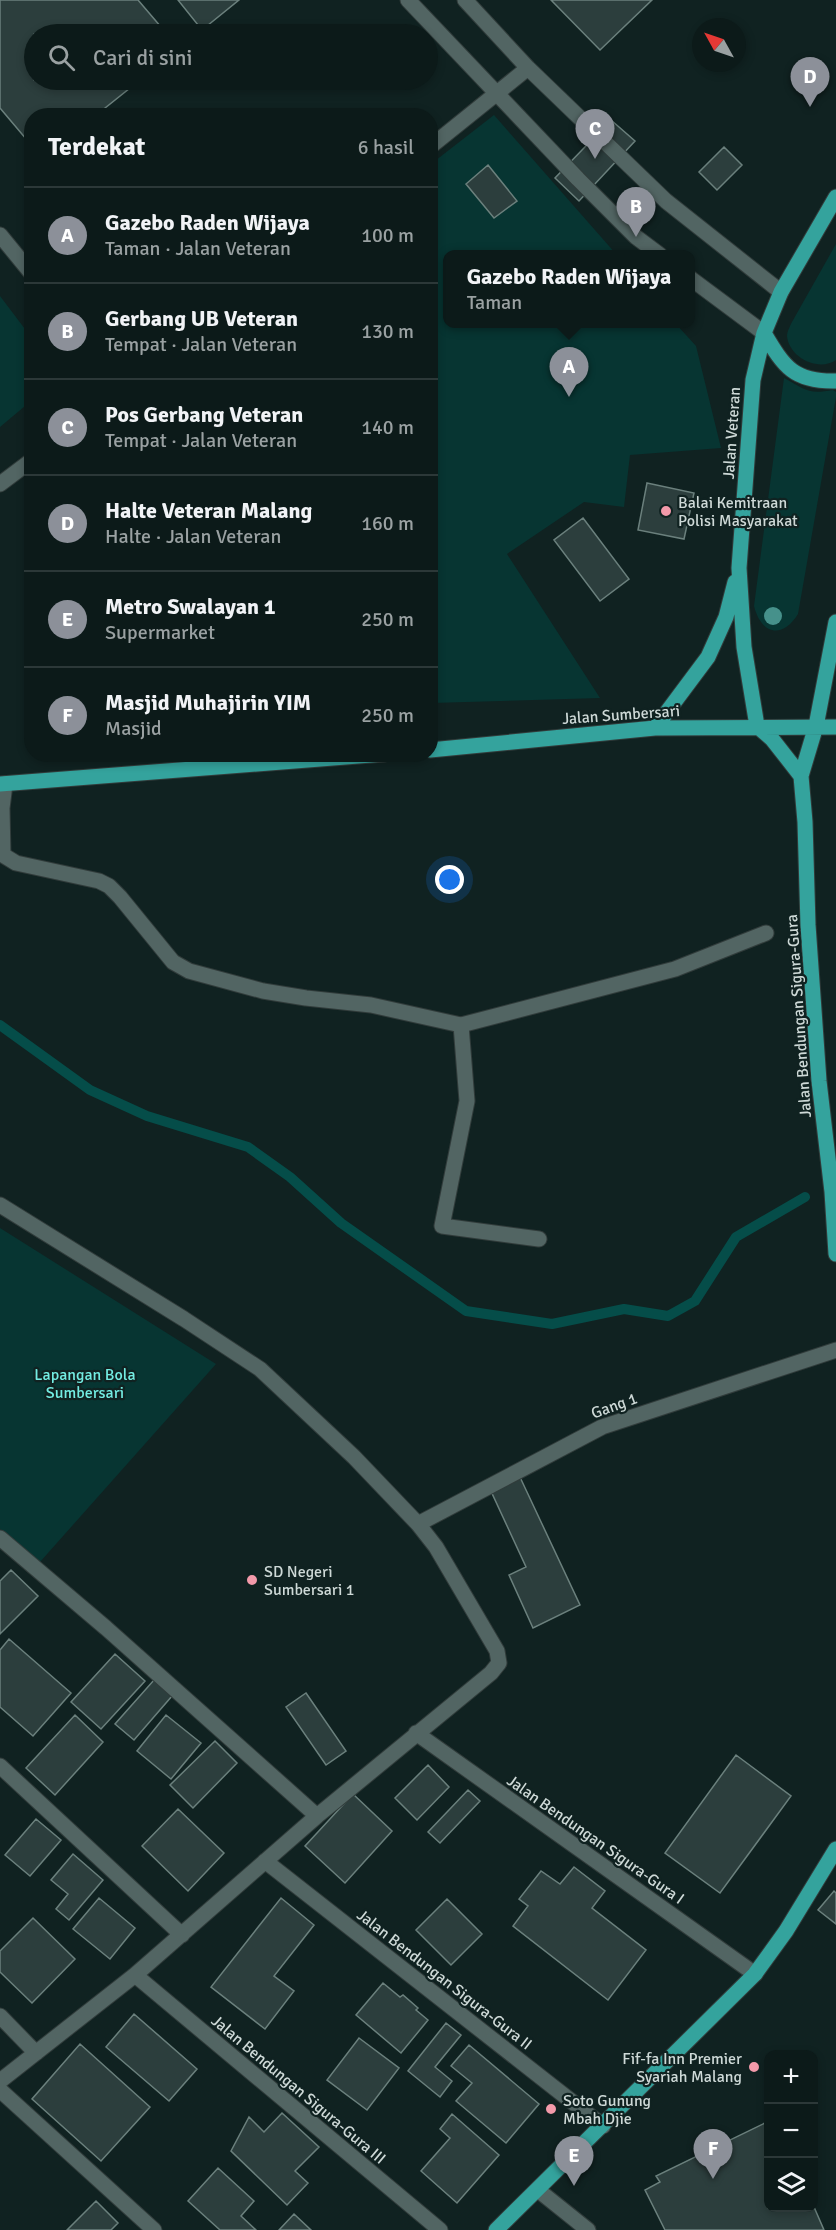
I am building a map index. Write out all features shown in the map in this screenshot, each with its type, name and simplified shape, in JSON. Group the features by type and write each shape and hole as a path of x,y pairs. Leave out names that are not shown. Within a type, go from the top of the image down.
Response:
{"main road":[{"name":"Jalan Veteran","path":"757,726 744,647 739,568 753,380 764,333 781,292 836,197"},
{"path":"764,333 779,356 799,377 812,381 836,381"},
{"path":"656,728 708,657 726,617 739,568"},
{"path":"801,776 816,726 836,622"},
{"path":"757,726 801,776"},
{"name":"Jalan Sumbersari","path":"438,749 656,728 836,727"},
{"path":"2,784 282,762"},
{"name":"Jalan Bendungan Sigura-Gura","path":"801,776 819,1082 832,1192 836,1254"},
{"path":"496,2230 755,1974 786,1931 836,1849"}],"street":[{"path":"408,0 430,24"},
{"path":"465,0 528,68 666,201 781,292"},
{"path":"438,33 496,96 578,179 636,237 653,250"},
{"path":"438,141 528,68"},
{"path":"0,235 24,264"},
{"path":"695,282 764,333"},
{"path":"0,484 24,466"},
{"path":"2,784 3,855 5,858 99,881 110,886 173,962 189,971 263,991 371,1005 461,1025 675,969 766,933"},
{"path":"461,1025 466,1101 442,1226 539,1239"},
{"path":"0,1205 260,1369 354,1457 418,1524 436,1547 497,1651 499,1663 491,1673 317,1816 135,1975 0,2081"},
{"name":"Gang 1","path":"418,1524 602,1426 836,1350"},
{"path":"0,1538 106,1628 317,1816"},
{"name":"Jalan Bendungan Sigura-Gura I","path":"416,1733 755,1974"},
{"path":"0,1766 182,1935"},
{"name":"Jalan Bendungan Sigura-Gura II","path":"265,1861 603,2126"},
{"name":"Jalan Bendungan Sigura-Gura III","path":"135,1975 440,2230"},
{"path":"0,2016 36,2053"},
{"path":"0,2090 154,2230"},
{"path":"538,2190 588,2230"}],"green space":[{"path":"494,115 612,250 443,250 443,328 680,328 696,346 721,448 630,455 624,507 584,502 507,554 600,698 438,703 438,159"},
{"path":"836,244 836,360 829,363 814,363 806,361 793,351 787,334"},
{"path":"0,296 24,328 24,407 0,427"},
{"path":"784,378 812,391 833,390 836,392 836,397 798,614 785,628 773,630 762,623 754,606"},
{"name":"Lapangan Bola Sumbersari","path":"0,1228 216,1364 40,1562 0,1529"}],"building":[{"path":"0,0 138,0 158,24 24,24 24,90 128,90 105,108 24,108 24,136 0,108"},
{"path":"178,0 239,0 209,24 197,24"},
{"path":"551,0 652,0 600,50"},
{"path":"611,120 635,141 579,201 555,178"},
{"path":"724,147 742,165 717,190 699,172"},
{"path":"488,165 517,201 494,218 466,184"},
{"name":"Balai Kemitraan Polisi Masyarakat","path":"647,483 694,493 684,539 638,530"},
{"path":"583,518 629,579 600,601 554,540"},
{"path":"519,1475 580,1605 533,1628 509,1575 526,1567 490,1489"},
{"path":"11,1570 38,1596 0,1634 0,1581"},
{"path":"9,1639 71,1693 33,1736 0,1707 0,1650"},
{"path":"115,1654 145,1681 101,1729 71,1702"},
{"path":"154,1680 172,1696 134,1740 115,1724"},
{"path":"306,1693 346,1751 326,1765 286,1707"},
{"path":"75,1715 103,1742 55,1795 26,1768"},
{"path":"166,1715 201,1743 171,1779 137,1751"},
{"path":"215,1741 237,1763 193,1808 170,1785"},
{"path":"736,1755 791,1796 720,1893 665,1853"},
{"path":"428,1765 449,1787 417,1820 395,1798"},
{"path":"468,1790 480,1801 440,1843 428,1832"},
{"path":"353,1794 392,1831 345,1883 305,1846"},
{"path":"178,1809 224,1853 188,1891 142,1846"},
{"path":"36,1819 61,1840 30,1876 5,1855"},
{"path":"73,1854 103,1880 69,1920 56,1909 68,1894 51,1880"},
{"path":"574,1867 605,1891 592,1908 646,1950 608,2000 513,1926 528,1906 519,1899 541,1871 560,1884"},
{"path":"834,1891 836,1893 836,1924 818,1910"},
{"path":"99,1898 135,1928 110,1959 73,1929"},
{"path":"281,1898 314,1925 274,1976 294,1991 265,2029 211,1987"},
{"path":"447,1899 482,1934 451,1965 416,1930"},
{"path":"33,1918 75,1959 32,2003 0,1972 0,1951"},
{"path":"383,1983 400,1997 403,1995 428,2020 401,2053 356,2015"},
{"path":"134,2014 197,2069 169,2101 106,2047"},
{"path":"446,2023 461,2035 435,2067 452,2081 440,2097 408,2071"},
{"path":"359,2038 399,2068 367,2110 327,2080"},
{"path":"80,2044 150,2107 101,2161 32,2099"},
{"path":"469,2045 539,2104 506,2143 456,2101 472,2083 451,2066"},
{"path":"282,2113 319,2147 295,2171 308,2183 287,2205 231,2151 249,2117 264,2132"},
{"path":"452,2114 499,2155 457,2203 421,2171 450,2138 440,2129"},
{"path":"764,2123 764,2212 816,2212 824,2230 665,2230 645,2190 660,2182 656,2176"},
{"path":"218,2168 254,2201 241,2216 256,2230 220,2230 188,2201"},
{"path":"96,2201 118,2223 111,2230 67,2230"},
{"path":"294,2214 311,2230 279,2230"}],"waterway":[{"path":"0,1025 90,1090 147,1116 248,1147 290,1177 341,1223 466,1311 552,1324 624,1309 668,1316 695,1301 736,1237 805,1197"}],"place":[{"name":"Halte Veteran Malang","path":"810,107"},
{"name":"Pos Gerbang Veteran","path":"595,159"},
{"name":"Gerbang UB Veteran","path":"636,237"},
{"name":"Gazebo Raden Wijaya","path":"569,397"},
{"name":"Balai Kemitraan Polisi Masyarakat","path":"666,511"},
{"name":"SD Negeri Sumbersari 1","path":"252,1580"},
{"name":"Fif-fa Inn Premier Syariah Malang","path":"754,2067"},
{"name":"Soto Gunung Mbah Djie","path":"551,2109"},
{"name":"Masjid Muhajirin YIM","path":"713,2179"},
{"name":"Metro Swalayan 1","path":"574,2186"}]}
